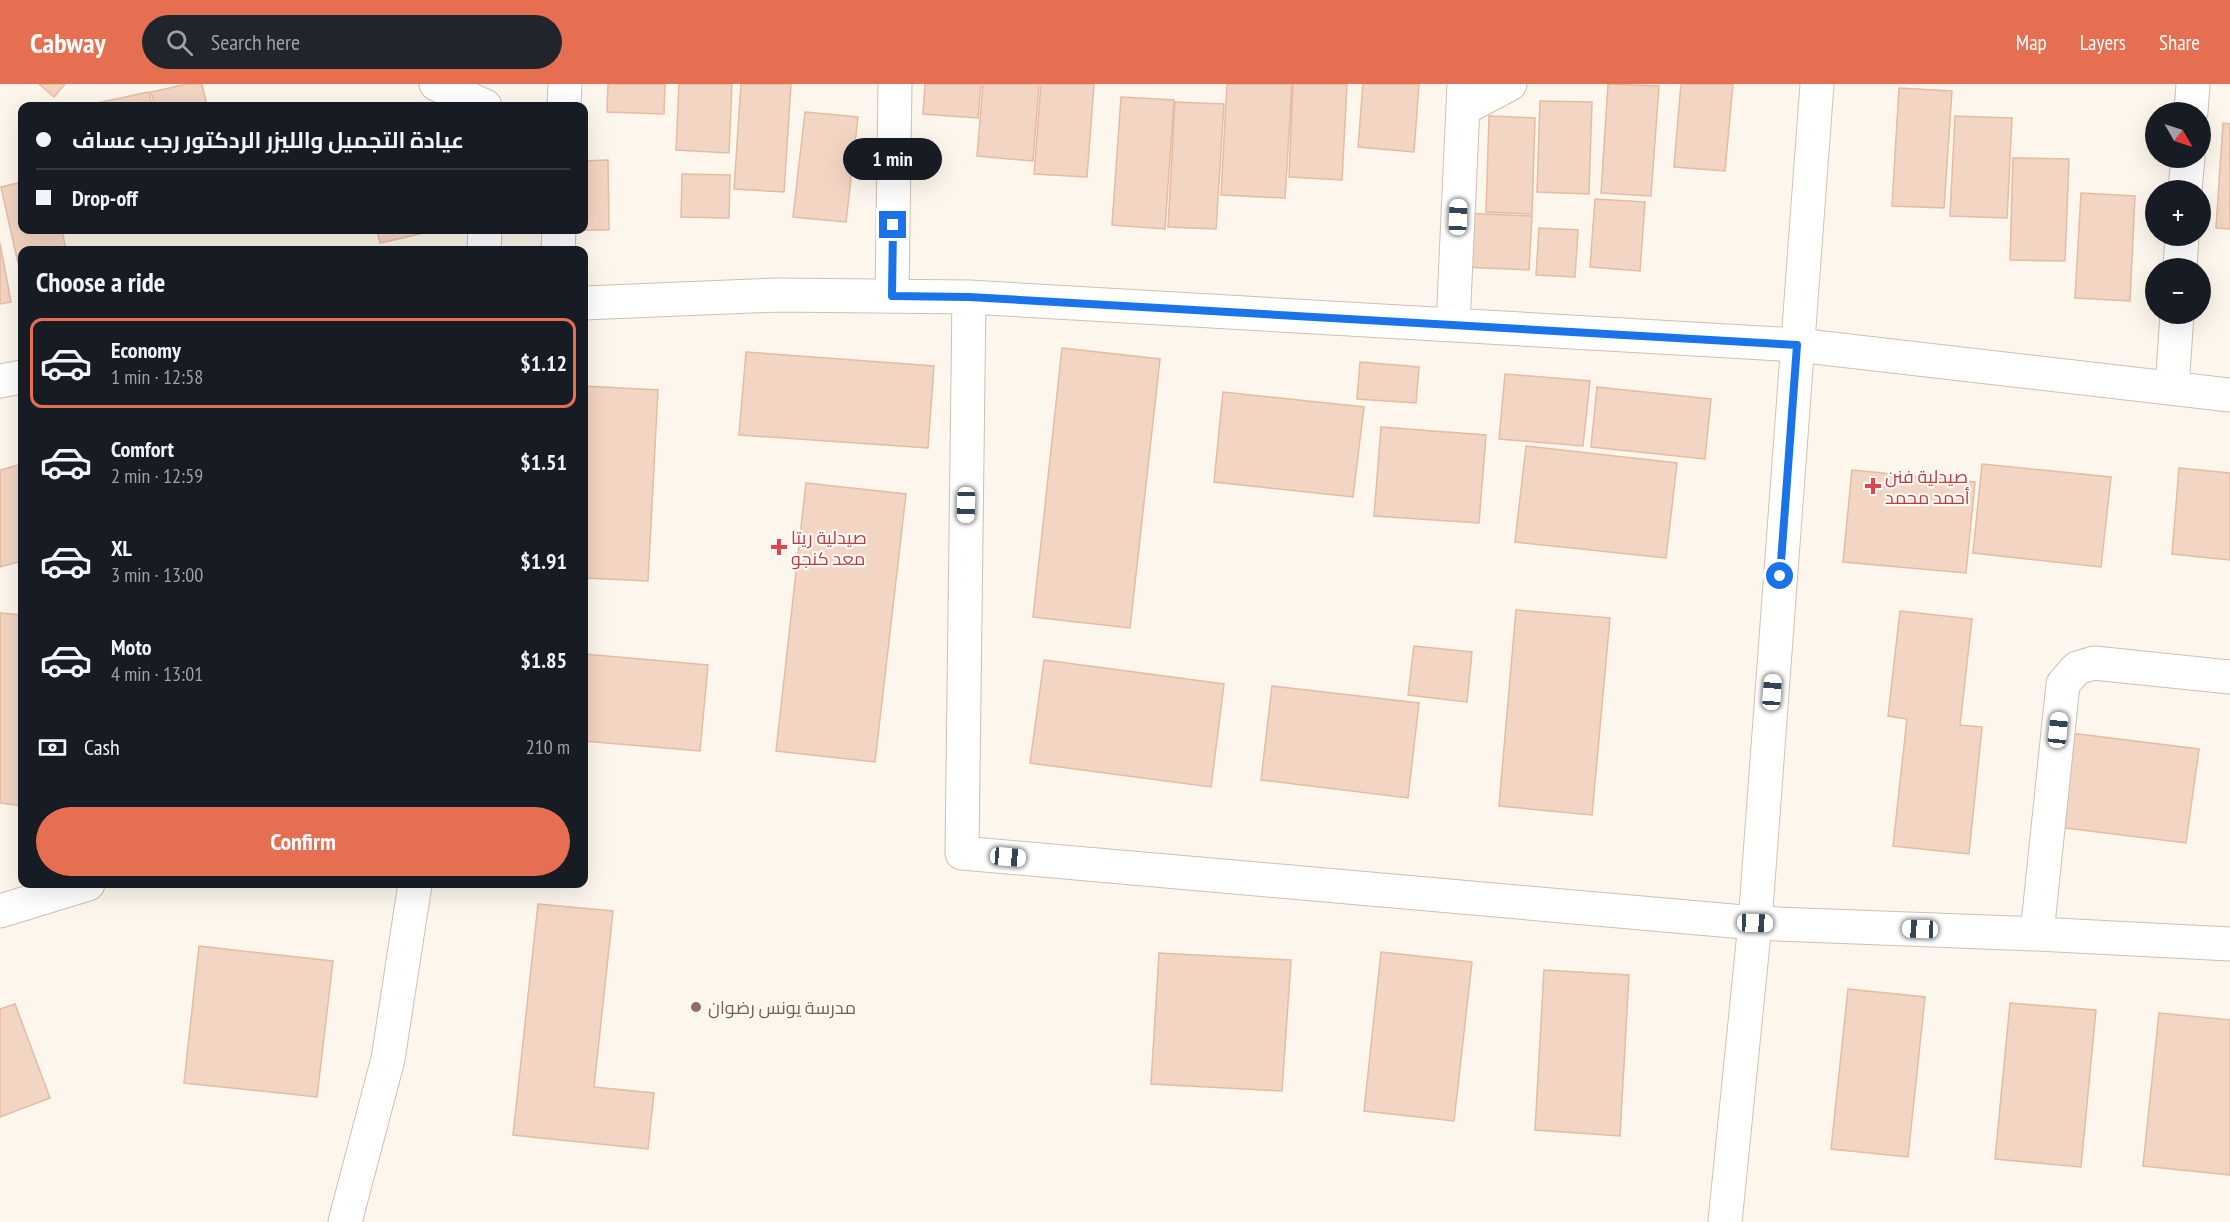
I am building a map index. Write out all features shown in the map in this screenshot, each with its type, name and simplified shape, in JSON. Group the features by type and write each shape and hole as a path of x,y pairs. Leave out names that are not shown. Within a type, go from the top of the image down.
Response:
{"street":[{"path":"436,84 475,102"},
{"path":"492,102 493,84"},
{"path":"564,102 565,84"},
{"path":"892,296 896,84"},
{"path":"1454,325 1463,96 1510,84"},
{"path":"1725,1222 1755,923 1817,84"},
{"path":"2192,102 2193,84"},
{"path":"588,303 777,295 969,297 1797,345 2230,395"},
{"path":"969,297 962,853 1755,923 2230,944"},
{"path":"2172,388 2176,324"},
{"path":"0,381 18,378"},
{"path":"2037,934 2063,684 2077,668 2094,663 2230,677"},
{"path":"0,910 74,888"},
{"path":"345,1222 388,1059 414,888"}],"building":[{"path":"39,84 65,84 54,97"},
{"path":"187,84 202,84 206,102 154,102 151,92"},
{"path":"608,84 665,84 664,114 607,112"},
{"path":"679,84 732,84 729,153 676,150"},
{"path":"741,84 791,84 784,192 734,189"},
{"path":"925,84 981,84 978,118 923,114"},
{"path":"983,84 1039,84 1033,161 977,156"},
{"path":"1041,84 1094,84 1087,177 1034,174"},
{"path":"1227,84 1292,84 1285,198 1221,195"},
{"path":"1293,84 1347,84 1342,180 1289,177"},
{"path":"1363,84 1419,84 1414,152 1358,147"},
{"path":"1608,84 1659,86 1651,196 1601,193"},
{"path":"1681,84 1733,84 1725,171 1674,167"},
{"path":"1899,88 1952,91 1944,208 1892,206"},
{"path":"149,92 151,102 102,102"},
{"path":"1121,97 1174,100 1165,229 1112,225"},
{"path":"1540,101 1592,102 1589,194 1537,192"},
{"path":"1175,102 1224,104 1216,229 1168,227"},
{"path":"805,112 858,117 846,222 793,217"},
{"path":"1489,116 1535,118 1532,214 1486,212"},
{"path":"1955,116 2012,118 2007,218 1950,216"},
{"path":"2223,123 2230,124 2230,229 2216,228"},
{"path":"2013,158 2069,159 2065,261 2010,260"},
{"path":"608,160 609,230 588,230 588,161"},
{"path":"682,174 730,175 729,218 681,217"},
{"path":"18,183 18,234 63,234 65,246 18,246 18,263 1,187"},
{"path":"2081,193 2135,196 2130,301 2075,298"},
{"path":"1595,199 1645,202 1640,271 1590,267"},
{"path":"1464,213 1532,216 1529,270 1461,267"},
{"path":"1539,228 1578,230 1575,277 1536,275"},
{"path":"378,234 420,234 380,243"},
{"path":"0,243 11,302 0,304"},
{"path":"1062,348 1160,359 1130,628 1033,617"},
{"path":"746,352 934,366 928,448 739,435"},
{"path":"1360,362 1419,367 1416,403 1357,399"},
{"path":"1505,374 1590,381 1583,446 1499,439"},
{"path":"588,386 658,390 648,581 588,578"},
{"path":"1597,387 1711,399 1705,459 1591,447"},
{"path":"1223,392 1364,407 1353,497 1214,482"},
{"path":"1381,427 1486,435 1479,523 1374,516"},
{"path":"1526,446 1677,463 1666,558 1515,542"},
{"path":"1982,464 2111,477 2101,567 1973,553"},
{"path":"18,465 18,562 0,567 0,470"},
{"path":"2179,468 2230,473 2230,560 2172,554"},
{"path":"1852,470 1975,482 1966,573 1843,562"},
{"path":"806,483 906,494 875,762 776,751"},
{"path":"1516,610 1610,618 1592,815 1499,806"},
{"path":"1900,611 1972,619 1960,725 1982,727 1969,854 1893,846 1907,719 1888,716"},
{"path":"0,613 18,615 18,805 0,803"},
{"path":"1414,646 1472,652 1467,702 1408,695"},
{"path":"588,654 708,665 700,751 588,741"},
{"path":"1044,660 1224,684 1211,787 1030,763"},
{"path":"1272,686 1419,703 1408,798 1261,780"},
{"path":"2070,733 2199,749 2186,843 2058,827"},
{"path":"538,904 613,911 594,1087 654,1093 648,1149 513,1135"},
{"path":"199,946 333,961 317,1097 184,1083"},
{"path":"1381,952 1472,962 1454,1121 1364,1111"},
{"path":"1159,953 1291,960 1282,1091 1151,1084"},
{"path":"1544,970 1629,975 1620,1136 1535,1130"},
{"path":"1848,989 1925,997 1908,1157 1831,1149"},
{"path":"2010,1003 2096,1010 2081,1167 1995,1159"},
{"path":"15,1004 50,1098 0,1117 0,1009"},
{"path":"2159,1013 2230,1020 2230,1175 2143,1166"}],"place":[{"name":"صيدلية فنن أحمد محمد","path":"1873,486"},
{"name":"صيدلية ريتا معد كنجو","path":"779,547"},
{"name":"مدرسة يونس رضوان","path":"696,1007"}],"route":[{"path":"893,225 892,296 969,297 1797,345 1780,576"}]}
